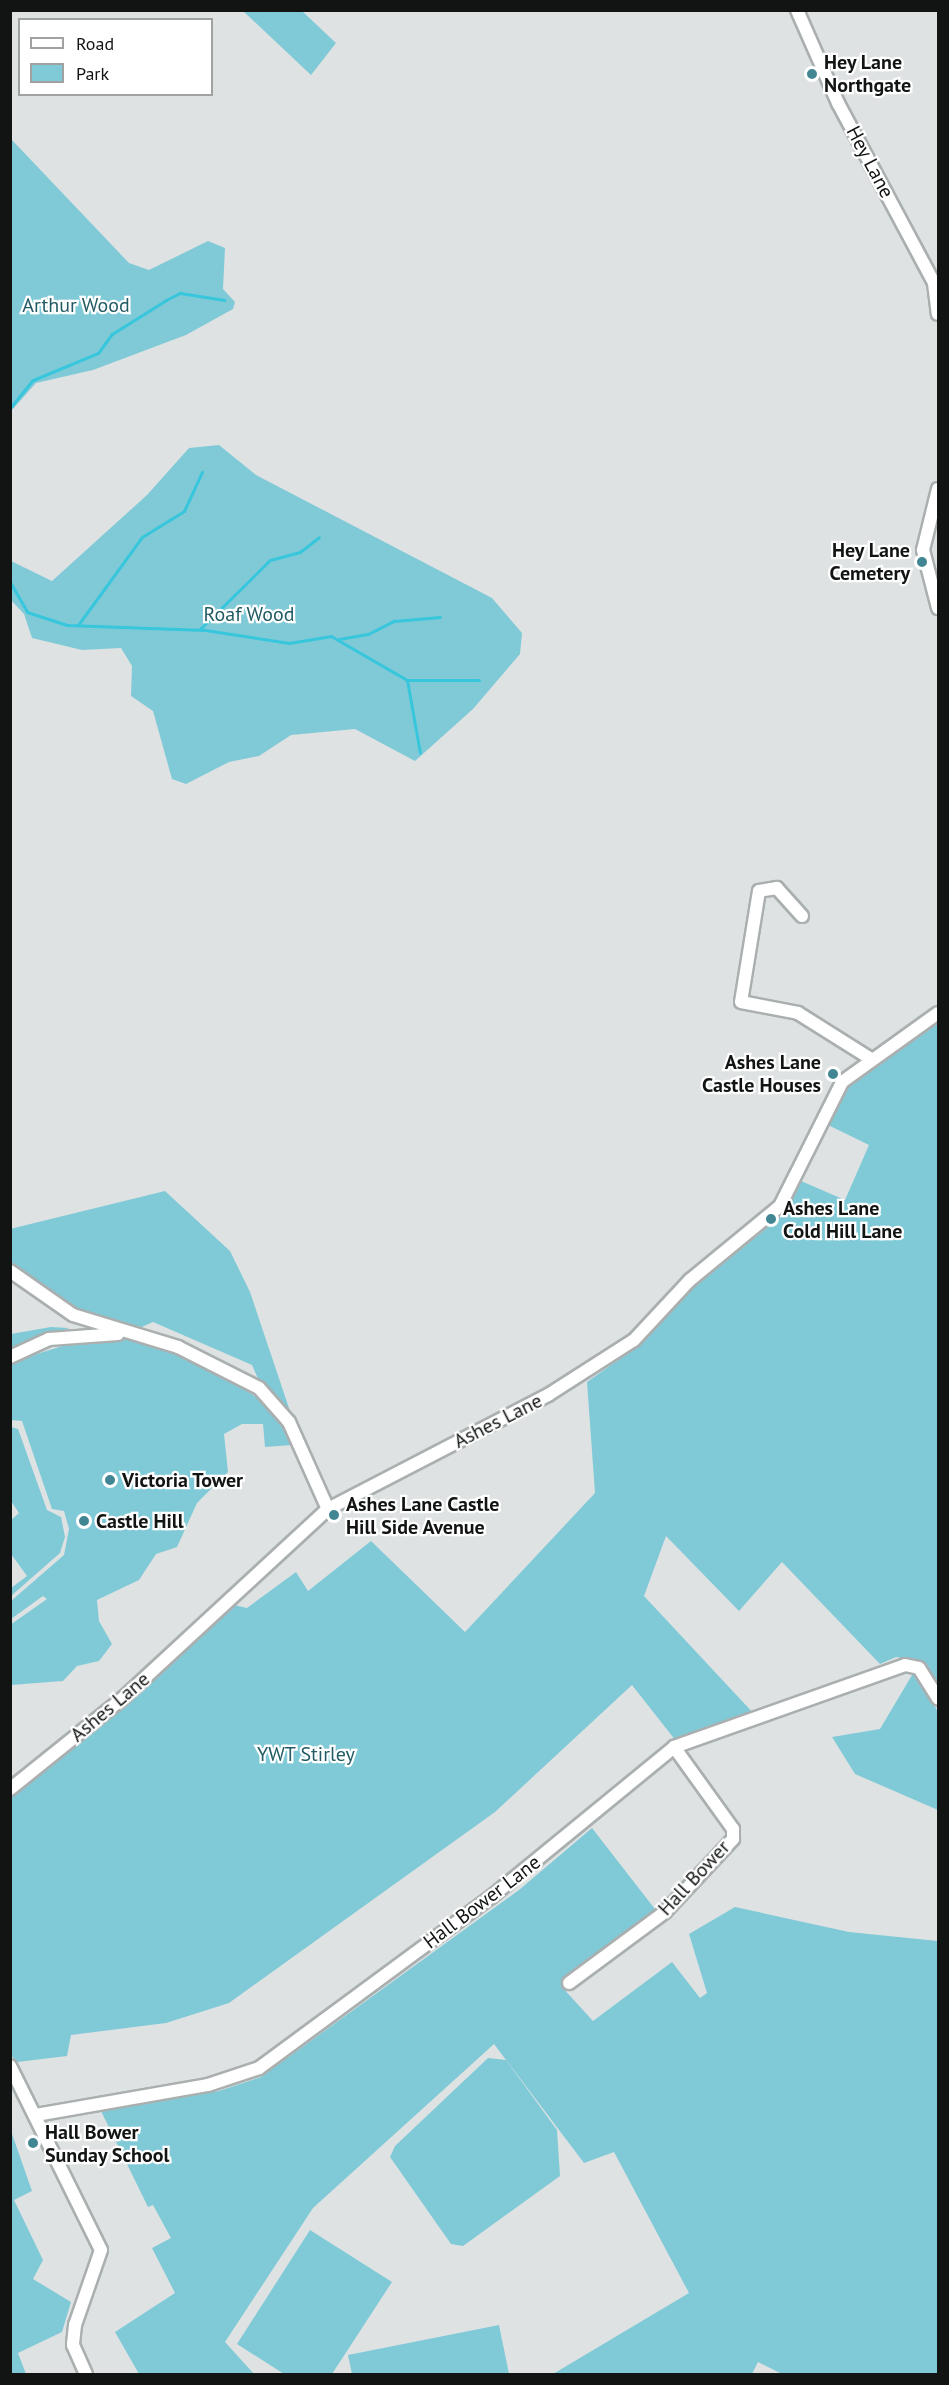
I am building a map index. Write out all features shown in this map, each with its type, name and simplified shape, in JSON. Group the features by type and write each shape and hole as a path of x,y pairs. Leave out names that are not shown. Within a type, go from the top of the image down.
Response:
{"street":[{"name":"Hey Lane","path":"797,10 838,103 934,283 939,314"},
{"path":"939,489 923,550 939,608"},
{"path":"802,916 777,888 759,891 741,1002 798,1013 871,1059"},
{"name":"Ashes Lane","path":"10,1789 123,1698 328,1509 548,1395 634,1340 690,1280 780,1206 842,1082 871,1059 939,1013"},
{"path":"10,1271 73,1315 178,1347 259,1388 289,1422 328,1509"},
{"path":"10,1357 49,1339 127,1330"},
{"name":"Hall Bower Lane","path":"36,2115 227,2081 259,2068 491,1897 674,1748 905,1665 919,1668 939,1698"},
{"name":"Hall Bower","path":"569,1983 665,1912 733,1839 733,1829 674,1748"},
{"path":"10,2066 36,2115 100,2250 75,2325 73,2345 87,2374"}],"green space":[{"path":"243,11 302,11 336,43 311,75"},
{"name":"Arthur Wood","path":"11,139 129,263 149,270 208,241 225,248 223,289 235,302 233,309 186,335 93,370 36,383 11,411"},
{"name":"Roaf Wood","path":"219,445 256,475 492,598 522,633 520,654 473,709 415,761 355,729 291,735 259,756 229,762 186,784 172,779 153,711 131,696 132,666 121,648 82,650 32,638 24,614 11,600 11,561 52,581 147,495 189,448"},
{"name":"YWT Stirley","path":"938,1020 938,1690 919,1661 896,1657 880,1664 782,1562 739,1611 666,1536 644,1596 756,1716 676,1741 632,1685 495,1812 229,2003 166,2023 71,2035 67,2056 17,2062 10,2054 10,1796 86,1737 234,1605 247,1608 296,1572 308,1591 371,1541 465,1632 595,1493 587,1382 638,1346 685,1295 780,1217 801,1181 845,1200 869,1145 826,1124 844,1090 872,1065"},
{"path":"165,1191 230,1251 250,1292 292,1417 260,1383 252,1365 153,1322 142,1327 90,1319 11,1264 10,1229"},
{"path":"51,1327 69,1328 11,1352 11,1334"},
{"path":"133,1339 179,1353 239,1384 272,1410 292,1445 265,1447 263,1424 242,1424 224,1434 228,1472 197,1503 177,1547 156,1554 139,1580 97,1600 99,1621 112,1644 99,1661 77,1666 63,1681 11,1685 10,1625 47,1599 43,1596 11,1619 11,1601 64,1555 69,1529 64,1511 52,1509 22,1421 11,1420 11,1362 82,1340"},
{"path":"11,1427 18,1429 47,1510 61,1517 65,1537 60,1553 11,1596 11,1588 27,1576 11,1554 11,1520 19,1513 11,1501"},
{"path":"915,1670 938,1712 938,1810 855,1774 832,1737 880,1729"},
{"path":"592,1828 658,1913 561,1986 593,2021 672,1962 700,1998 707,1993 689,1934 735,1907 849,1932 938,1941 938,2374 782,2374 758,2362 752,2374 553,2374 689,2293 614,2152 584,2163 494,2044 313,2208 225,2342 254,2374 139,2374 115,2332 175,2293 152,2248 171,2238 153,2205 148,2207 101,2111 219,2091 261,2077 519,1890"},
{"path":"488,2058 506,2060 557,2130 560,2176 463,2246 451,2244 390,2157 395,2146"},
{"path":"11,2131 32,2191 14,2200 43,2260 33,2279 71,2302 62,2332 18,2353 26,2374 11,2374"},
{"path":"310,2230 392,2282 332,2374 284,2374 237,2344"},
{"path":"499,2325 509,2374 352,2374 348,2355"}],"waterway":[{"path":"10,408 33,380 98,353 112,334 166,300 180,293 224,300"},
{"path":"78,625 142,537 184,511 202,472"},
{"path":"200,629 270,560 300,552 319,537"},
{"path":"10,582 27,612 67,625 205,630 289,643 331,636 407,680 420,753"},
{"path":"339,639 368,634 394,621 440,617"},
{"path":"407,680 479,680"}],"place":[{"name":"Hey Lane Northgate","path":"812,74"},
{"name":"Hey Lane Cemetery","path":"922,562"},
{"name":"Ashes Lane Castle Houses","path":"833,1074"},
{"name":"Ashes Lane Cold Hill Lane","path":"771,1219"},
{"name":"Victoria Tower","path":"110,1480"},
{"name":"Ashes Lane Castle Hill Side Avenue","path":"334,1515"},
{"name":"Castle Hill","path":"84,1521"},
{"name":"Hall Bower Sunday School","path":"33,2143"}]}
